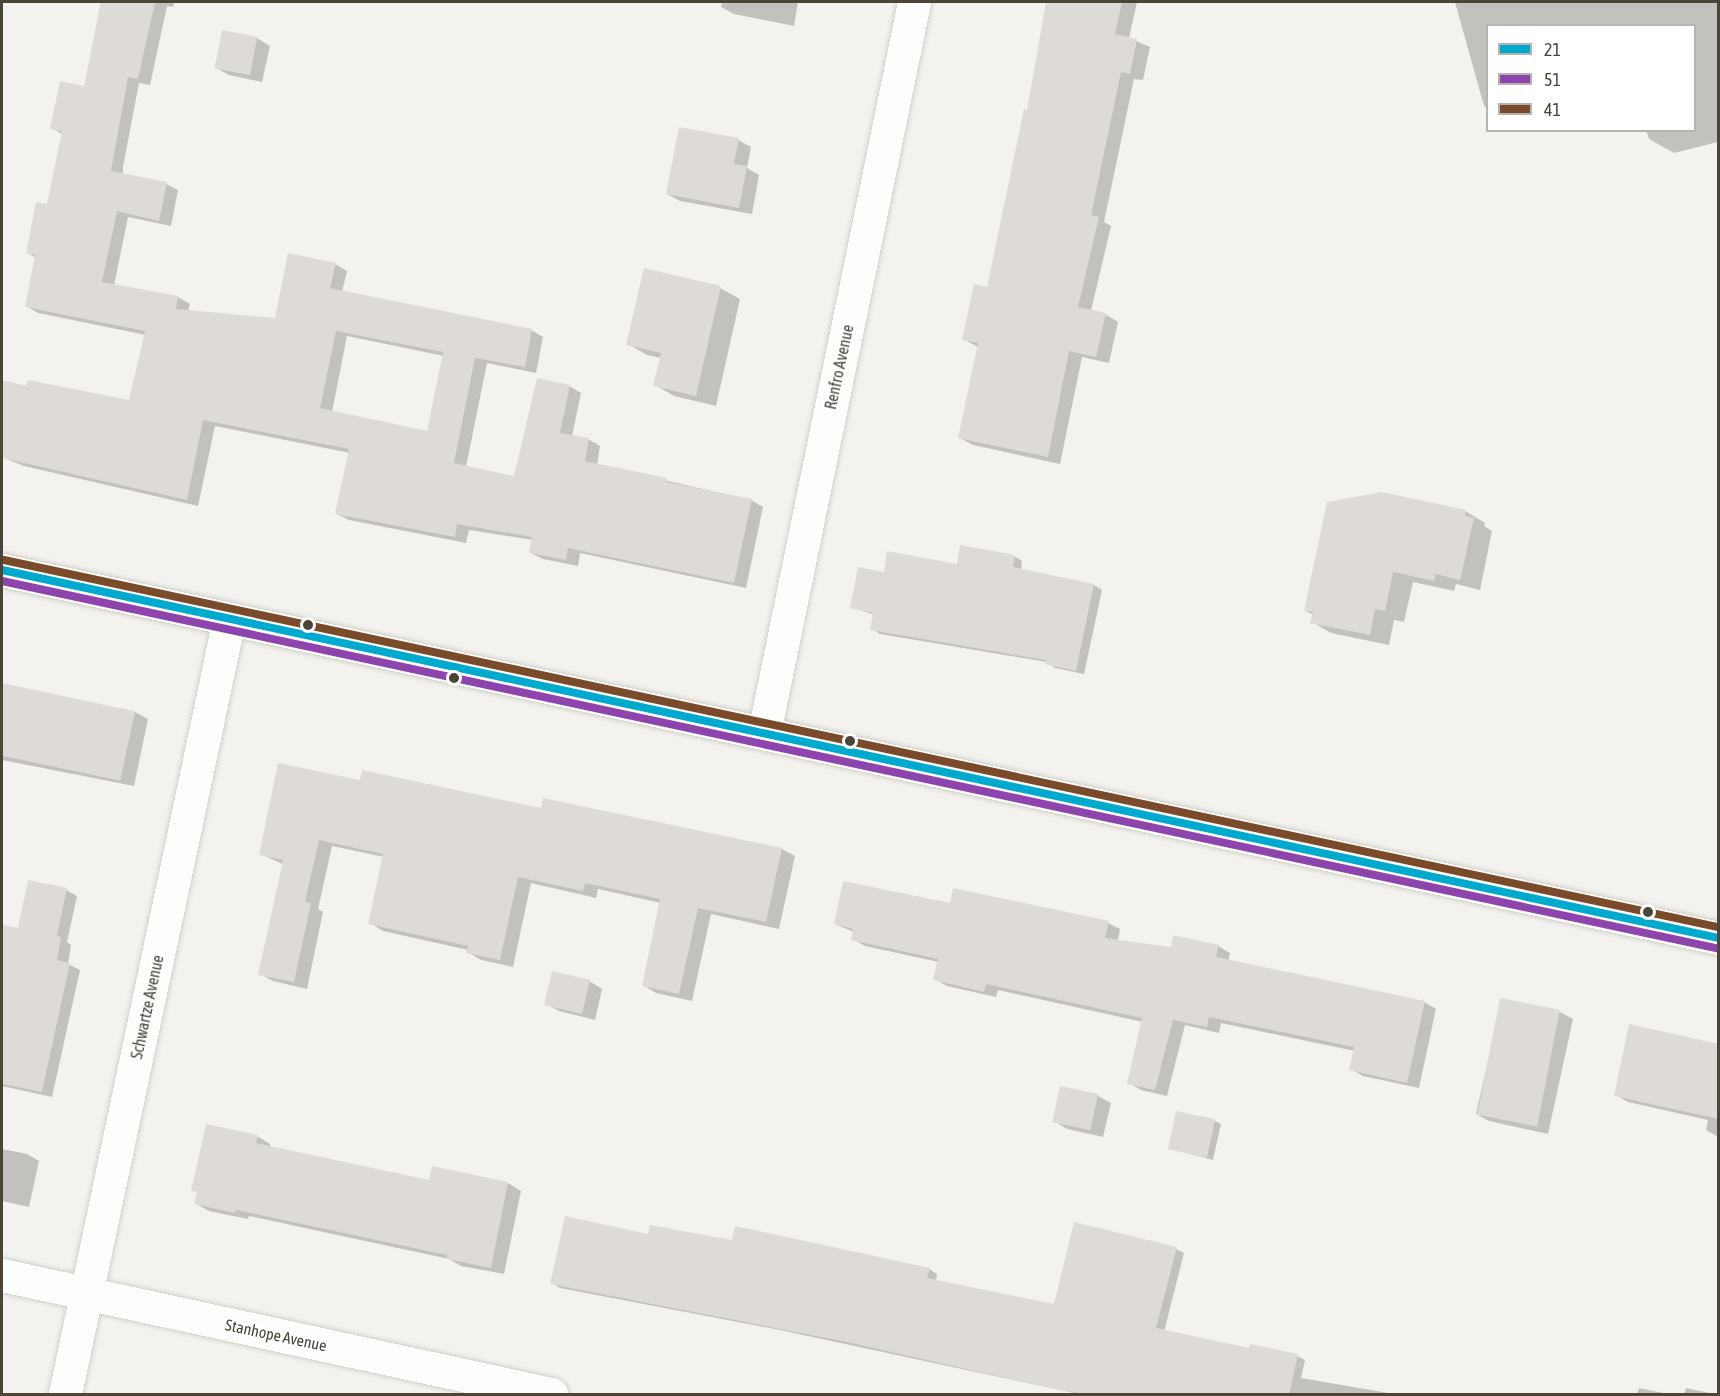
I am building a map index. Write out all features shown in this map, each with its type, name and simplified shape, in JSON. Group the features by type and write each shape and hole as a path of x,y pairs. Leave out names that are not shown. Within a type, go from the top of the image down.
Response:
{"street":[{"name":"Renfro Avenue","path":"764,733 914,2"},
{"path":"2,570 1719,938"},
{"name":"Schwartze Avenue","path":"65,1395 229,619"},
{"name":"Stanhope Avenue","path":"2,1275 551,1395"}],"building":[{"path":"101,2 155,2 138,79 128,77 111,171 167,182 159,221 117,211 102,282 178,296 176,309 275,318 288,253 336,263 330,288 532,329 525,367 475,358 454,463 514,476 537,378 570,385 560,433 589,438 585,461 667,478 666,482 752,499 734,583 568,548 566,560 529,553 532,537 457,524 455,537 335,514 349,449 203,420 187,500 2,458 2,380 26,386 28,380 129,400 145,331 25,307 35,255 26,253 36,202 47,204 62,131 50,129 60,81 84,86","holes":["336,331 443,352 427,431 320,408"]},
{"path":"1046,2 1122,2 1115,34 1137,39 1130,74 1121,72 1091,215 1099,217 1078,307 1106,313 1096,357 1069,351 1048,457 958,438 978,343 962,340 974,284 987,287 1024,109 1027,110"},
{"path":"222,30 257,37 250,75 215,68"},
{"path":"679,127 739,138 734,164 747,166 739,208 666,194"},
{"path":"644,268 721,286 696,396 653,386 661,353 626,345"},
{"path":"1382,492 1466,510 1465,516 1474,518 1460,580 1436,574 1434,581 1393,572 1385,611 1375,609 1370,635 1310,623 1313,612 1304,611 1327,502"},
{"path":"960,545 1015,555 1013,567 1094,584 1076,671 1045,664 1046,660 870,630 873,613 850,608 858,567 884,572 887,551 957,564"},
{"path":"2,683 135,711 120,781 2,756"},
{"path":"278,763 360,780 362,770 541,808 543,798 782,848 766,922 698,908 679,994 642,986 660,899 585,883 583,891 518,877 500,960 466,953 468,946 368,924 383,854 319,840 305,902 311,903 294,982 258,975 283,860 259,855"},
{"path":"28,880 67,888 57,936 61,937 57,960 70,963 42,1092 2,1084 2,925 18,928"},
{"path":"843,881 950,903 953,888 1109,921 1105,938 1171,947 1173,935 1219,945 1216,957 1425,1001 1407,1083 1349,1070 1354,1047 1209,1017 1207,1027 1173,1020 1155,1090 1127,1084 1142,1018 986,984 984,992 933,980 938,959 851,940 853,929 834,924"},
{"path":"552,971 590,980 582,1014 544,1005"},
{"path":"1500,998 1560,1010 1537,1126 1477,1115"},
{"path":"1629,1024 1719,1044 1719,1119 1614,1096"},
{"path":"1060,1086 1098,1094 1090,1130 1052,1122"},
{"path":"1176,1111 1215,1119 1207,1157 1168,1149"},
{"path":"206,1124 258,1135 256,1143 429,1180 432,1166 508,1182 491,1268 447,1259 447,1255 236,1210 235,1213 194,1204 197,1192 191,1191"},
{"path":"565,1216 648,1234 650,1225 732,1240 735,1226 930,1268 927,1278 1054,1304 1074,1222 1177,1247 1156,1328 1249,1348 1250,1344 1298,1354 1289,1395 1091,1395 1055,1389 847,1342 550,1284"}],"transit line":[{"name":"41","path":"4,560 1718,927"},
{"name":"21","path":"2,570 1718,938"},
{"name":"51","path":"2,581 1716,948"}]}
